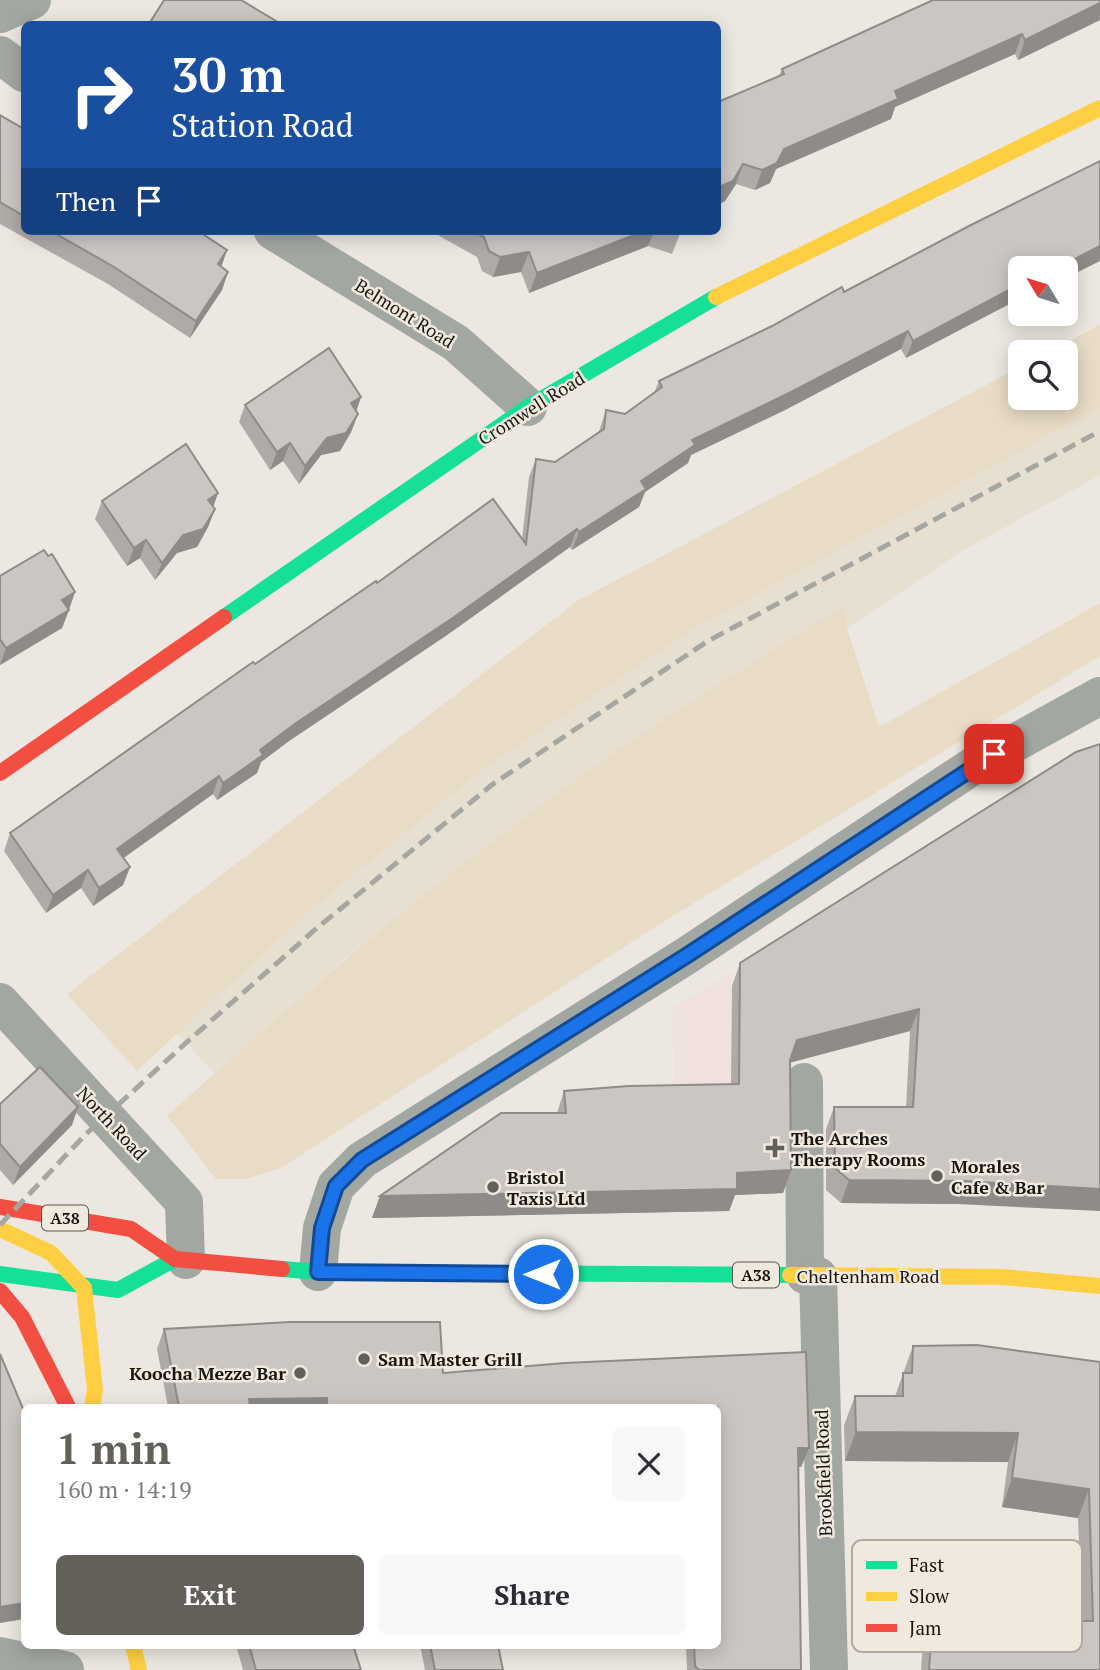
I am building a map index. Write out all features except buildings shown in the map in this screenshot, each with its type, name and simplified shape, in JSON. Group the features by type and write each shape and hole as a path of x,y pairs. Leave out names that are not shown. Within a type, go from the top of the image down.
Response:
{"street":[{"path":"0,14 32,0"},
{"path":"0,55 21,71"},
{"name":"Cromwell Road","path":"0,773 528,407 734,286 1100,108"},
{"name":"Belmont Road","path":"280,235 456,343 528,407"},
{"path":"318,1272 322,1228 336,1186 362,1160 686,956 973,766 1100,696"},
{"name":"North Road","path":"0,1002 184,1202 180,1259"},
{"name":"Brookfield Road","path":"804,1082 829,1670"},
{"name":"Cheltenham Road","path":"0,1207 131,1229 180,1259 318,1272 1002,1277 1100,1286"},
{"path":"0,1229 51,1253 84,1288 95,1391 93,1404"},
{"path":"0,1274 84,1288 118,1290 180,1259"},
{"path":"0,1291 12,1301 27,1324 67,1404"},
{"path":"134,1649 139,1670"},
{"path":"0,1656 65,1670"}],"shaded area":[{"path":"1100,325 1100,408 698,626 482,770 305,915 137,1071 67,994 577,601 1008,373 1008,410 1078,410 1078,340 1071,340"},
{"path":"1100,408 1100,475 962,551 847,628 844,607 518,822 344,959 214,1073 176,1032 305,915 482,770 698,626"},
{"path":"1100,603 1100,656 663,922 281,1168 246,1179 216,1179 167,1116 339,965 517,823 637,738 844,606 847,628 879,727"},
{"path":"731,973 729,1211 676,1211 673,1008"}],"railway":[{"path":"0,1225 85,1135 188,1041 317,928 493,784 708,641 1100,431"}],"traffic: fast":[{"path":"224,617 528,407 716,297"},
{"path":"0,1274 118,1290 175,1259"},
{"path":"282,1269 318,1272 790,1275"}],"traffic: slow":[{"path":"716,297 1100,108"},
{"path":"0,1229 51,1253 84,1288 95,1390 93,1404"},
{"path":"790,1275 1002,1277 1100,1286"},
{"path":"134,1649 139,1670"}],"traffic: jam":[{"path":"0,773 224,617"},
{"path":"0,1207 131,1229 175,1259 282,1269"},
{"path":"0,1291 22,1317 66,1404"}],"place":[{"name":"The Arches Therapy Rooms","path":"775,1148"},
{"name":"Morales Cafe & Bar","path":"937,1176"},
{"name":"Bristol Taxis Ltd","path":"493,1187"},
{"name":"Sam Master Grill","path":"364,1359"},
{"name":"Koocha Mezze Bar","path":"300,1373"}],"route":[{"path":"543,1274 318,1272 322,1228 336,1186 362,1160 686,956 994,754"}]}
